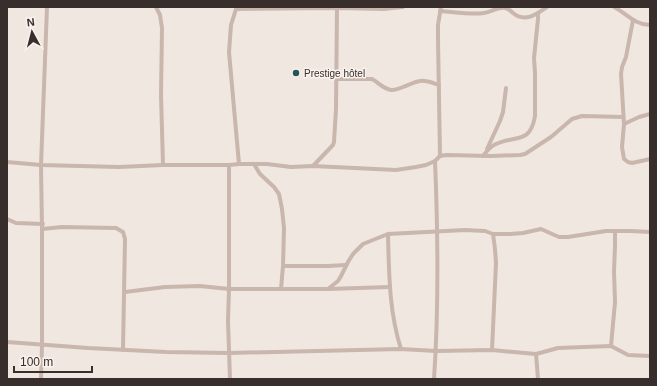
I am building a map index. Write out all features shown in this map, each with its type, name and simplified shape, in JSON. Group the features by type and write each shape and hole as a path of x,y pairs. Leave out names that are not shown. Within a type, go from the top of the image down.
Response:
{"street":[{"path":"40,379 42,345 41,165 47,7"},
{"path":"156,7 160,15 162,28 161,94 163,165"},
{"path":"313,166 334,142 337,79 337,7"},
{"path":"239,164 229,52 231,25 235,8 337,7 384,9 403,7"},
{"path":"440,156 438,25 441,9 468,13 483,13 504,8 511,10 519,17 530,17 538,14 547,7"},
{"path":"614,7 633,20 645,25 650,25"},
{"path":"486,151 494,145 520,138 525,135 528,133 534,122 534,58 538,14"},
{"path":"633,20 621,74 624,124 622,147 624,159 628,162 632,163 650,159"},
{"path":"337,79 372,79 391,90 396,90 422,81 439,85"},
{"path":"483,156 504,112 506,88"},
{"path":"624,124 650,114"},
{"path":"7,162 41,165 119,167 276,164 291,167 313,166 396,170 416,167 435,161 440,156 510,156 525,154 551,137 577,117 623,117"},
{"path":"434,379 436,351 438,231 435,161"},
{"path":"254,164 260,174 279,194 284,228 281,289"},
{"path":"230,165 228,321 230,379"},
{"path":"7,219 20,223 42,226 116,228 123,232 125,238 123,350"},
{"path":"328,289 338,281 353,254 363,244 388,234 480,230 493,234 510,234 541,229 559,237 568,237 615,230 650,232"},
{"path":"611,346 615,302 615,230"},
{"path":"388,234 390,287 394,322 401,349"},
{"path":"492,350 496,263 493,234"},
{"path":"283,266 346,265"},
{"path":"125,292 165,287 200,286 229,289 328,289 390,287"},
{"path":"7,342 123,350 229,353 401,349 436,351 492,350 536,354 558,348 611,346 628,355 650,356"},
{"path":"536,354 538,379"}],"place":[{"name":"Prestige hôtel","path":"296,73"}]}
